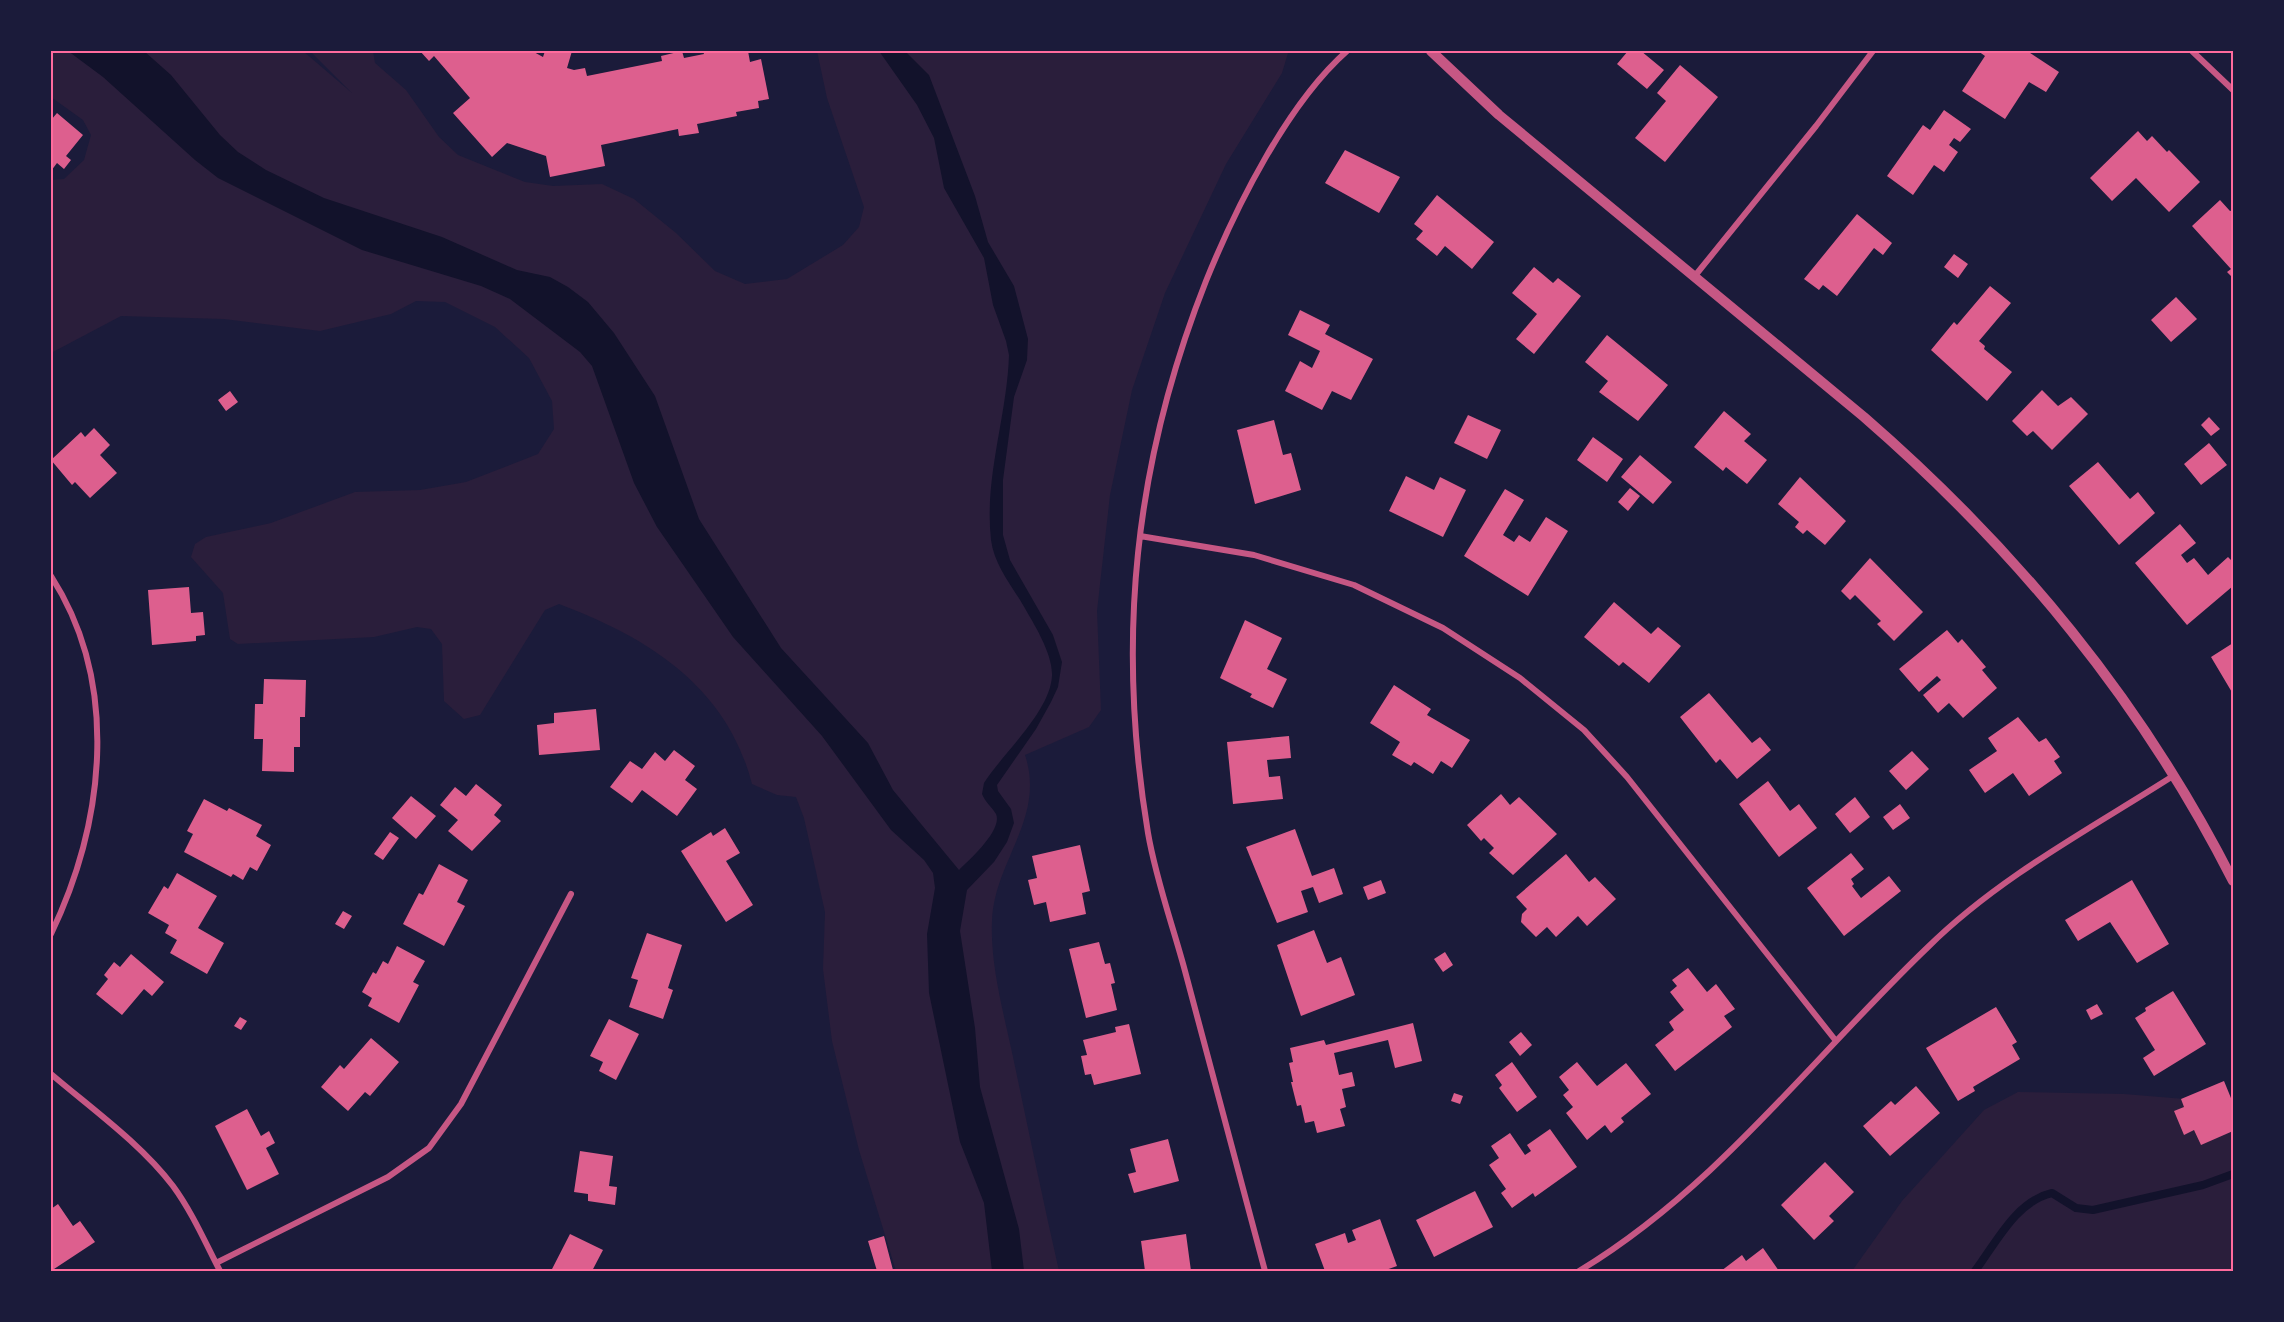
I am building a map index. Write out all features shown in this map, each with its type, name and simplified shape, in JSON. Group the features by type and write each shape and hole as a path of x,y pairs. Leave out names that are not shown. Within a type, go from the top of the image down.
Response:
{"street":[{"path":"1265,1271 1149,836 1135,732 1131,676 1134,582 1152,461 1168,391 1215,260 1289,120 1311,88 1347,51"},
{"path":"1431,51 1500,115 1889,439 1986,532 2055,609 2110,678 2174,775 2233,881"},
{"path":"1694,277 1816,126 1873,51"},
{"path":"2192,51 2233,90"},
{"path":"1140,536 1254,555 1354,585 1460,637 1520,678 1584,730 1627,777 1836,1041"},
{"path":"51,576 63,595 83,645 95,708 99,764 96,794 85,841 51,934"},
{"path":"1579,1271 1634,1235 1688,1193 1732,1151 1929,946 1960,918 2031,866 2174,775"},
{"path":"216,1263 388,1178 429,1148 461,1104 571,894"},
{"path":"51,1074 131,1144 172,1186 194,1220 220,1271"}],"shaded area":[{"path":"51,51 303,51 352,93 310,51 373,51 375,63 406,90 439,137 458,155 525,182 553,186 602,184 634,199 676,233 715,271 745,284 787,279 843,245 859,227 864,207 827,98 817,51 1287,51 1282,73 1226,164 1165,293 1132,390 1110,495 1097,611 1101,710 1089,727 1025,755 1030,778 1029,799 995,899 992,938 998,989 1059,1271 896,1271 859,1150 832,1041 823,969 825,912 804,818 796,797 777,795 752,784 740,749 724,719 703,693 679,670 623,632 559,604 545,610 480,715 464,719 444,701 442,644 431,629 417,627 374,637 238,644 230,639 223,593 191,557 195,544 206,537 271,523 355,492 420,490 466,482 538,454 554,429 552,401 529,358 495,327 445,302 416,301 391,314 320,331 224,319 121,316 51,353 51,180 64,179 84,160 91,135 83,120 51,97"},
{"path":"68,51 144,51 171,75 220,135 238,152 266,170 324,198 442,237 517,270 550,277 588,302 614,333 655,396 699,519 781,648 868,743 893,790 959,870 984,844 995,828 996,814 982,794 984,783 1035,718 1049,690 1052,676 1049,658 1042,639 999,566 991,540 993,470 1009,355 993,305 984,258 944,188 934,138 917,105 879,51 905,51 929,75 975,196 988,242 1014,286 1028,339 1027,360 1014,397 1003,480 1003,535 1010,560 1053,635 1062,662 1058,687 1051,702 1036,729 997,785 998,791 1011,809 1014,823 1007,842 994,862 967,890 960,931 975,1028 980,1087 1019,1229 1024,1271 992,1271 984,1203 960,1142 929,993 927,934 935,888 933,873 924,860 891,830 822,736 733,637 657,527 634,483 592,366 580,352 510,299 481,286 362,250 218,178 103,77"},
{"path":"2018,1092 2124,1094 2233,1103 2233,1271 1852,1271 1902,1201 1984,1110"}],"building":[{"path":"420,51 532,51 543,57 545,51 572,51 567,68 574,70 585,68 587,76 662,61 661,56 682,51 684,58 704,54 703,51 748,51 750,62 761,59 769,99 758,101 759,108 736,112 737,116 697,124 699,133 679,136 678,129 601,145 605,166 550,177 546,156 507,143 492,157 453,113 470,98 434,56 429,61"},
{"path":"1628,51 1641,51 1664,70 1647,89 1617,64"},
{"path":"1978,51 2027,51 2059,72 2046,92 2029,82 2005,119 1962,91 1985,56"},
{"path":"1680,65 1718,97 1665,162 1635,138 1666,101 1657,93"},
{"path":"1944,110 1971,129 1960,142 1954,138 1949,145 1958,152 1944,172 1934,165 1913,195 1887,176 1923,125 1930,130"},
{"path":"57,113 83,135 66,156 71,160 64,169 57,163 51,171 51,120"},
{"path":"2138,131 2147,141 2152,136 2200,182 2169,212 2136,178 2112,201 2090,178"},
{"path":"1345,150 1400,177 1379,213 1325,183"},
{"path":"1437,195 1494,242 1472,269 1445,246 1437,256 1416,239 1423,231 1414,224"},
{"path":"2220,200 2230,211 2233,210 2233,278 2227,272 2231,269 2192,226"},
{"path":"1857,214 1892,243 1883,255 1874,248 1837,296 1823,285 1819,290 1804,279"},
{"path":"1954,254 1968,264 1958,278 1944,267"},
{"path":"1534,267 1553,283 1558,278 1581,296 1534,354 1516,339 1537,314 1512,293"},
{"path":"1990,286 2011,303 1979,341 1985,346 1984,349 2012,372 1987,401 1931,350 1954,322 1957,325"},
{"path":"2176,297 2197,319 2171,342 2151,320"},
{"path":"1300,310 1330,325 1325,334 1373,359 1351,400 1332,391 1322,410 1285,391 1300,361 1312,368 1320,351 1288,335"},
{"path":"1607,335 1668,385 1638,421 1599,392 1608,381 1585,362"},
{"path":"2042,390 2058,406 2071,397 2088,414 2052,450 2033,431 2027,436 2012,421"},
{"path":"230,391 238,402 226,411 218,400"},
{"path":"1724,411 1751,434 1744,441 1767,460 1747,484 1726,467 1723,471 1694,447"},
{"path":"1468,415 1501,430 1487,459 1454,443"},
{"path":"2209,417 2220,429 2211,436 2201,425"},
{"path":"1274,420 1283,455 1291,453 1301,490 1255,504 1237,430"},
{"path":"94,428 110,445 100,455 117,473 90,498 75,482 72,485 51,460 81,432 85,437"},
{"path":"1593,437 1623,459 1607,482 1577,460"},
{"path":"2209,443 2227,465 2201,485 2184,464"},
{"path":"1640,455 1672,482 1653,504 1621,477"},
{"path":"2098,462 2130,499 2138,492 2155,513 2119,545 2069,486"},
{"path":"1406,476 1434,490 1440,477 1466,490 1443,537 1389,511"},
{"path":"1800,477 1846,521 1825,545 1807,530 1803,534 1795,527 1799,522 1778,504"},
{"path":"1630,488 1640,496 1628,511 1618,502"},
{"path":"1505,489 1524,500 1503,535 1514,542 1519,535 1530,542 1546,517 1568,531 1528,596 1464,556"},
{"path":"2180,524 2196,543 2181,555 2187,563 2194,558 2208,575 2228,557 2233,562 2233,586 2187,625 2135,563"},
{"path":"1870,558 1923,612 1894,641 1877,624 1881,621 1855,595 1850,600 1841,591"},
{"path":"189,587 191,613 203,612 205,635 196,636 196,641 152,645 148,590"},
{"path":"1614,602 1651,634 1658,627 1681,646 1649,683 1623,662 1619,666 1584,637"},
{"path":"1245,620 1282,638 1267,669 1287,679 1273,708 1250,697 1252,694 1220,678"},
{"path":"1947,630 1958,643 1962,639 1986,667 1982,670 1997,688 1963,718 1949,703 1938,713 1923,695 1941,680 1937,676 1919,692 1899,669"},
{"path":"2233,643 2233,694 2211,657"},
{"path":"264,679 306,680 305,717 300,717 300,747 294,747 294,772 262,771 263,739 254,739 255,704 263,704"},
{"path":"1394,685 1431,709 1427,715 1470,740 1452,768 1441,761 1433,774 1414,762 1411,766 1392,755 1400,742 1370,723"},
{"path":"1709,693 1752,743 1760,737 1771,750 1737,779 1720,759 1716,763 1680,717"},
{"path":"596,709 600,750 539,755 537,725 554,723 554,713"},
{"path":"2018,717 2039,742 2046,738 2060,757 2054,761 2062,773 2029,796 2013,773 1985,793 1969,770 1997,751 1988,738"},
{"path":"1289,736 1291,758 1267,760 1269,777 1280,776 1283,799 1233,804 1227,742"},
{"path":"674,750 695,766 685,780 697,789 677,816 642,790 632,803 610,787 630,761 642,769 655,752 665,761"},
{"path":"1912,751 1929,769 1906,790 1889,771"},
{"path":"1768,781 1790,811 1799,804 1817,828 1779,857 1739,804"},
{"path":"476,784 502,805 494,815 501,821 472,851 448,831 458,820 440,805 455,787 466,796"},
{"path":"1501,794 1510,805 1519,797 1557,834 1513,875 1489,853 1494,848 1484,838 1481,841 1467,825"},
{"path":"411,796 436,816 416,839 392,818"},
{"path":"1855,797 1870,817 1850,833 1835,814"},
{"path":"204,799 227,811 229,808 262,825 256,836 271,845 257,871 250,867 243,880 233,874 231,877 184,852 193,834 187,831"},
{"path":"1900,804 1910,818 1893,830 1883,817"},
{"path":"725,828 740,853 726,861 753,905 726,922 681,851 711,832 713,836"},
{"path":"1295,829 1312,876 1334,868 1343,894 1319,903 1313,887 1301,891 1308,912 1277,923 1246,847"},
{"path":"390,832 399,838 383,860 374,854"},
{"path":"1080,845 1090,891 1082,893 1086,914 1050,922 1046,902 1034,905 1028,880 1037,878 1032,856"},
{"path":"1851,853 1864,869 1851,879 1854,884 1852,886 1861,898 1889,876 1901,891 1844,936 1807,888"},
{"path":"1566,854 1589,882 1595,877 1616,899 1587,926 1578,916 1556,937 1547,927 1536,937 1521,922 1522,914 1527,909 1516,897"},
{"path":"439,864 468,880 457,902 465,906 444,946 403,924 419,893 423,895"},
{"path":"177,873 217,896 198,928 224,943 207,974 170,953 177,940 165,933 169,925 148,913 164,886 168,889"},
{"path":"1381,880 1386,893 1368,900 1363,887"},
{"path":"2132,880 2169,944 2137,963 2110,922 2078,941 2065,920"},
{"path":"343,911 352,916 344,929 335,924"},
{"path":"1314,930 1327,963 1341,957 1355,995 1301,1016 1277,945"},
{"path":"647,933 682,945 668,988 673,990 663,1019 629,1007 638,980 631,978"},
{"path":"1099,942 1105,964 1110,963 1115,983 1111,984 1117,1010 1086,1018 1069,949"},
{"path":"397,946 425,961 413,982 419,985 399,1023 368,1006 372,998 362,992 373,972 376,974 383,961 388,964"},
{"path":"1445,952 1453,965 1443,972 1434,959"},
{"path":"131,954 164,982 152,996 144,989 122,1015 96,994 108,979 104,975 114,962 120,967"},
{"path":"1688,968 1707,992 1716,984 1735,1009 1724,1016 1732,1027 1675,1071 1655,1045 1674,1030 1669,1022 1684,1010 1670,992 1677,986 1672,980"},
{"path":"2173,991 2206,1044 2154,1076 2143,1058 2155,1050 2135,1018 2146,1011 2145,1008"},
{"path":"2097,1004 2103,1014 2091,1020 2086,1010"},
{"path":"1996,1007 2017,1042 2012,1045 2020,1059 1973,1087 1975,1091 1958,1101 1926,1048"},
{"path":"240,1017 247,1021 241,1030 234,1026"},
{"path":"609,1019 639,1034 616,1080 599,1071 603,1062 590,1056"},
{"path":"1413,1023 1422,1061 1395,1068 1388,1040 1334,1053 1339,1075 1352,1072 1355,1086 1342,1089 1346,1107 1340,1109 1345,1126 1317,1133 1314,1121 1305,1123 1301,1105 1297,1106 1291,1082 1293,1082 1289,1063 1293,1062 1290,1048 1324,1040 1326,1045"},
{"path":"1129,1024 1141,1074 1094,1085 1091,1074 1085,1075 1081,1056 1087,1055 1083,1040 1116,1032 1115,1027"},
{"path":"1521,1032 1532,1045 1520,1056 1509,1042"},
{"path":"371,1038 399,1062 370,1096 365,1092 348,1111 321,1087 340,1065 344,1069"},
{"path":"1512,1062 1537,1097 1517,1112 1499,1088 1502,1085 1495,1075"},
{"path":"1577,1062 1597,1086 1626,1063 1651,1094 1621,1118 1624,1122 1611,1133 1605,1125 1587,1140 1566,1113 1573,1107 1563,1095 1569,1090 1559,1077"},
{"path":"2224,1081 2233,1103 2233,1131 2201,1145 2194,1130 2184,1135 2174,1111 2184,1107 2181,1099"},
{"path":"1916,1086 1940,1113 1890,1156 1863,1126 1891,1101 1895,1105"},
{"path":"1454,1093 1463,1096 1460,1104 1451,1101"},
{"path":"247,1109 261,1136 269,1131 275,1143 266,1148 279,1174 247,1190 215,1126"},
{"path":"1550,1129 1577,1167 1535,1197 1533,1193 1512,1208 1501,1193 1506,1189 1489,1165 1499,1158 1491,1146 1510,1133 1525,1155 1531,1151 1527,1145"},
{"path":"1168,1139 1179,1181 1134,1193 1128,1174 1136,1172 1130,1149"},
{"path":"580,1151 613,1156 609,1186 617,1187 615,1205 588,1201 588,1194 574,1192"},
{"path":"1825,1162 1854,1192 1829,1216 1834,1221 1814,1240 1781,1205"},
{"path":"1475,1191 1493,1227 1434,1257 1416,1220"},
{"path":"58,1204 73,1226 80,1221 95,1242 51,1271 51,1209"},
{"path":"1380,1219 1397,1266 1383,1271 1325,1271 1315,1244 1345,1233 1348,1243 1356,1240 1352,1230"},
{"path":"570,1234 603,1250 592,1271 551,1271"},
{"path":"1186,1234 1191,1271 1145,1271 1141,1241"},
{"path":"884,1236 893,1270 877,1271 868,1241"},
{"path":"1763,1248 1779,1271 1721,1271 1742,1255 1746,1261"}],"waterway":[{"path":"1975,1271 2017,1214 2039,1198 2052,1193 2076,1208 2093,1210 2203,1185 2233,1174"}]}
